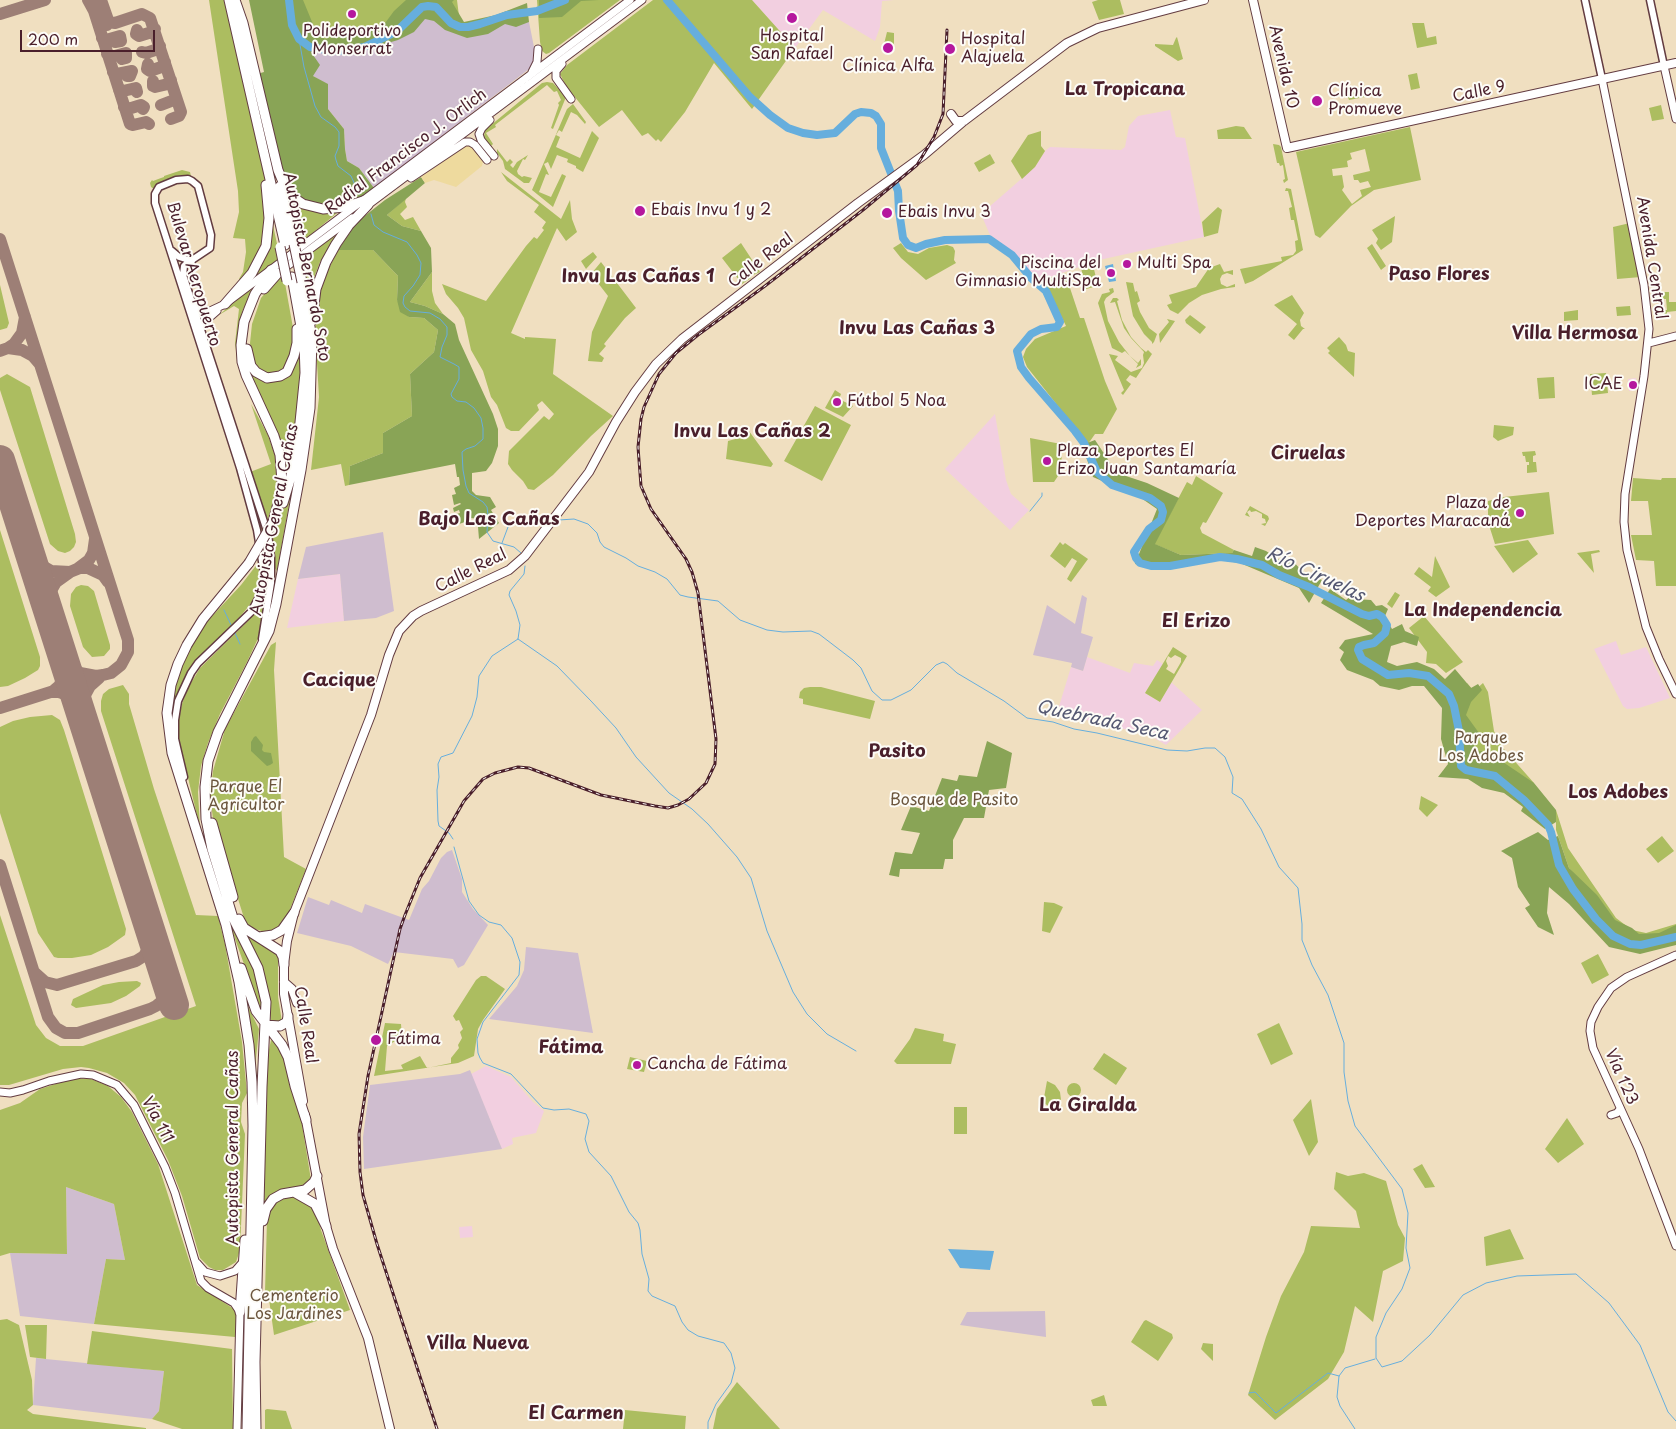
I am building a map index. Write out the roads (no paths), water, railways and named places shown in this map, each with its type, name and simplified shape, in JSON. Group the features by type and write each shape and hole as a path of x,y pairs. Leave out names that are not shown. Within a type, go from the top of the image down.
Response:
{"highway":[{"name":"Autopista Bernardo Soto","path":"229,0 287,245 301,353"},
{"name":"Autopista Bernardo Soto","path":"234,0 256,109"},
{"path":"234,0 243,23 278,170 288,194 303,204 323,209 345,208 367,203"},
{"path":"225,304 252,273 266,246 270,218 256,109"},
{"name":"Autopista Bernardo Soto","path":"265,180 302,282 308,341 308,373"},
{"path":"308,341 314,298 326,262 349,225 367,203"},
{"path":"274,271 253,310 248,328 246,346 248,358 256,372 262,376 272,378 287,372 296,352 297,329"},
{"path":"273,522 280,496 282,462 274,436 246,375 242,362 241,345 244,322 255,294 274,271"},
{"name":"Autopista Bernardo Soto","path":"291,277 308,341"},
{"name":"Autopista Bernardo Soto","path":"291,277 308,373"},
{"name":"Autopista General Cañas","path":"256,1429 262,1051 266,1025 266,1002 264,986 258,968 239,932 231,910 208,831 204,798 206,774 213,745 223,720 269,631 273,616 301,470 310,408 308,373 301,353"},
{"name":"Autopista General Cañas","path":"247,1429 252,1160 252,1082 249,1045 239,982 226,925 176,767 170,738 168,713 171,686 178,664 194,633 249,562 283,502 298,442 308,373"},
{"path":"204,798 239,919 244,928 280,951 284,965"},
{"path":"258,937 273,935 282,930 294,913"},
{"path":"226,925 256,1012 282,1045 288,1057 306,1120"},
{"path":"266,1025 280,1026 287,1022 288,1016"},
{"path":"240,1312 242,1263 252,1160"},
{"path":"258,1304 266,1210 277,1196 305,1190 314,1182 316,1176"},
{"path":"294,1192 315,1204 326,1226"}],"main road":[{"name":"Radial Francisco J. Orlich","path":"194,307 200,311 208,312 225,304 274,271 367,203 529,76 630,0"},
{"name":"Radial Francisco J. Orlich","path":"367,203 377,199 642,0"},
{"name":"Calle Real","path":"390,1429 368,1338 335,1256 326,1226 284,994 284,965 287,941 294,913 371,716 388,655 398,631 421,610 516,566 589,472 622,410 666,354 688,334 924,155 1060,48 1098,28 1204,0"},
{"name":"Avenida 10","path":"1253,0 1286,144"},
{"path":"529,76 537,62 538,49 542,57 552,59"},
{"path":"571,99 558,84 555,76 559,67 574,52"},
{"name":"Calle 9","path":"1286,144 1676,63"},
{"path":"1664,66 1676,119"},
{"path":"494,156 479,137 482,128 516,101 543,76"},
{"name":"Avenida Central","path":"1602,79 1646,296 1648,344 1626,482 1624,522 1630,566 1646,627 1676,694"},
{"path":"951,114 956,121 964,122"},
{"path":"377,199 430,167 465,142 473,143 486,160"},
{"path":"200,326 225,304"},
{"path":"1648,344 1676,336"},
{"name":"Vía 123","path":"1676,955 1627,978 1611,988 1598,1007 1591,1022 1592,1048 1639,1149 1676,1246"},
{"path":"284,982 292,989 297,1003"},
{"name":"Vía 111","path":"0,1092 10,1093 49,1081 81,1074 93,1075 117,1085 134,1105 165,1167 178,1202 203,1284 234,1303 240,1312"},
{"path":"1611,1115 1617,1113 1620,1109"},
{"path":"195,1260 205,1272 215,1276 230,1274 242,1263"},
{"path":"237,1429 240,1312"}],"street":[{"name":"Avenida Central","path":"1585,0 1602,79"},
{"path":"1650,0 1664,66"},
{"name":"Bulevar Aeropuerto","path":"198,834 175,738 178,701 198,663 251,612 262,591 264,574 257,530 243,479 155,202 155,194 162,185 176,180 188,179 198,186 212,239 210,248 184,266 183,275 269,540 272,583 261,648"},
{"path":"169,248 179,257 192,260"}],"water":[{"name":"Piscina del Gimnasio MultiSpa","path":"1113,264 1116,281 1109,282 1105,266"},
{"path":"948,1249 994,1251 990,1270 960,1268"}],"waterway":[{"name":"Río Ciruelas","path":"289,0 292,25 299,39 310,47 345,51 364,47 396,32 422,7 436,7 451,23 460,27 468,27 507,15 537,11 565,0"},
{"name":"Río Ciruelas","path":"667,0 750,97 788,128 817,135 835,133 855,114 861,112 871,113 876,116 881,124 881,148 898,191 903,238 908,245 916,248 945,240 989,239 1012,255 1031,278 1046,291 1060,322 1057,327 1041,329 1031,334 1017,351 1021,367 1084,443 1097,472 1112,485 1150,498 1161,506 1163,512 1161,520 1149,529 1134,552 1140,563 1151,566 1170,566 1220,557 1237,559 1262,565 1362,614 1369,616 1377,614 1382,617 1387,625 1385,633 1374,643 1359,647 1358,650 1362,659 1388,675 1409,673 1428,676 1449,694 1454,706 1459,731 1461,766 1466,770 1495,776 1524,800 1548,825 1559,865 1573,889 1596,919 1613,936 1630,944 1641,945 1676,937"},
{"path":"299,39 304,67 315,106 321,117 339,132 339,146 335,156 338,166 351,176 359,194"},
{"path":"371,214 374,225 383,232 407,242 421,263 420,275 404,296 403,303 410,311 430,313 440,319 447,327 447,335 440,357 459,367 459,379 451,394 452,397 457,401 466,402 474,408 481,418 483,439 475,446 462,452 466,486 469,493 487,507 487,532 493,541 514,547 521,553"},
{"path":"1030,511 1042,496 1042,493"},
{"name":"Quebrada Seca","path":"559,520 574,519 588,524 597,533 604,547 638,566 667,579 680,595 718,601 740,620 767,630 783,632 811,631 819,634 861,668 872,691 882,700 891,700 911,690 936,665 943,662 1027,718 1053,722 1074,729 1167,750 1187,751 1215,748 1225,757 1233,777 1232,793 1242,799 1261,829 1279,867 1298,888 1302,940 1312,965 1328,995 1344,1043 1344,1072 1348,1101 1355,1126 1402,1189 1408,1213 1406,1248 1410,1268 1402,1289 1386,1313 1376,1337 1376,1358 1382,1367 1402,1361 1430,1335 1463,1295 1486,1283 1517,1276 1576,1274 1609,1303 1640,1345 1668,1412 1676,1421"},
{"name":"Quebrada Seca","path":"502,543 508,527 511,525 545,522"},
{"path":"453,839 449,833 439,826 438,764 441,757 453,753 472,716 477,697 479,676 492,656 518,639 520,625 509,595 510,591 524,574 525,566"},
{"path":"224,610 232,627"},
{"path":"234,631 240,644"},
{"path":"518,639 557,666 616,728 636,757 669,793 692,809 708,824 737,857 751,878 767,931 793,992 807,1014 827,1034 856,1051"},
{"path":"454,847 469,901 479,915 489,922 501,925 512,938 520,962 519,975 483,1022 477,1039 480,1058 483,1063 511,1074 543,1108 554,1110 569,1109 586,1114 589,1121 585,1139 589,1152 611,1176 629,1212 638,1223 642,1254 649,1279 648,1291 652,1296 675,1306 688,1330 698,1336 724,1343 731,1353 735,1368 731,1383 716,1404 708,1422 708,1429"},
{"path":"1355,1429 1340,1406 1337,1397 1339,1376 1345,1368 1375,1359"},
{"path":"1249,1393 1255,1392 1276,1413 1328,1373 1339,1376"}],"railway":[{"path":"437,1429 377,1244 363,1195 360,1172 359,1134 368,1076 400,929 405,915 420,878 464,801 483,779 495,773 518,767 529,768 601,795 668,808 689,799 706,783 715,764 716,739 698,593 686,559 651,509 641,486 638,447 644,407 659,374 676,353 863,210 917,165 934,137 943,114 947,30"}],"place":[{"name":"Polideportivo Monserrat","path":"352,14"},
{"name":"Hospital San Rafael","path":"792,18"},
{"name":"Clínica Alfa","path":"888,48"},
{"name":"Hospital Alajuela","path":"950,49"},
{"name":"Clínica Promueve","path":"1317,101"},
{"name":"Ebais Invu 1 y 2","path":"640,211"},
{"name":"Ebais Invu 3","path":"887,213"},
{"name":"Multi Spa","path":"1127,264"},
{"name":"Piscina del Gimnasio MultiSpa","path":"1111,273"},
{"name":"ICAE","path":"1633,385"},
{"name":"Fútbol 5 Noa","path":"837,402"},
{"name":"Plaza Deportes El Erizo Juan Santamaría","path":"1047,461"},
{"name":"Plaza de Deportes Maracaná","path":"1520,513"},
{"name":"Fátima","path":"376,1040"},
{"name":"Cancha de Fátima","path":"637,1065"}],"district":[{"name":"La Tropicana","path":"1125,90"},
{"name":"Paso Flores","path":"1439,275"},
{"name":"Invu Las Cañas 1","path":"638,277"},
{"name":"Invu Las Cañas 3","path":"917,329"},
{"name":"Villa Hermosa","path":"1575,334"},
{"name":"Invu Las Cañas 2","path":"752,432"},
{"name":"Ciruelas","path":"1308,454"},
{"name":"Bajo Las Cañas","path":"489,520"},
{"name":"La Independencia","path":"1483,611"},
{"name":"El Erizo","path":"1196,622"},
{"name":"Cacique","path":"339,681"},
{"name":"Pasito","path":"897,752"},
{"name":"Los Adobes","path":"1618,793"},
{"name":"Fátima","path":"571,1048"},
{"name":"La Giralda","path":"1088,1106"},
{"name":"Villa Nueva","path":"478,1344"},
{"name":"El Carmen","path":"576,1414"}],"park label":[{"name":"Parque Los Adobes","path":"1481,748"},
{"name":"Parque El Agricultor","path":"246,797"},
{"name":"Bosque de Pasito","path":"954,801"},
{"name":"Cementerio Los Jardines","path":"294,1306"}]}
